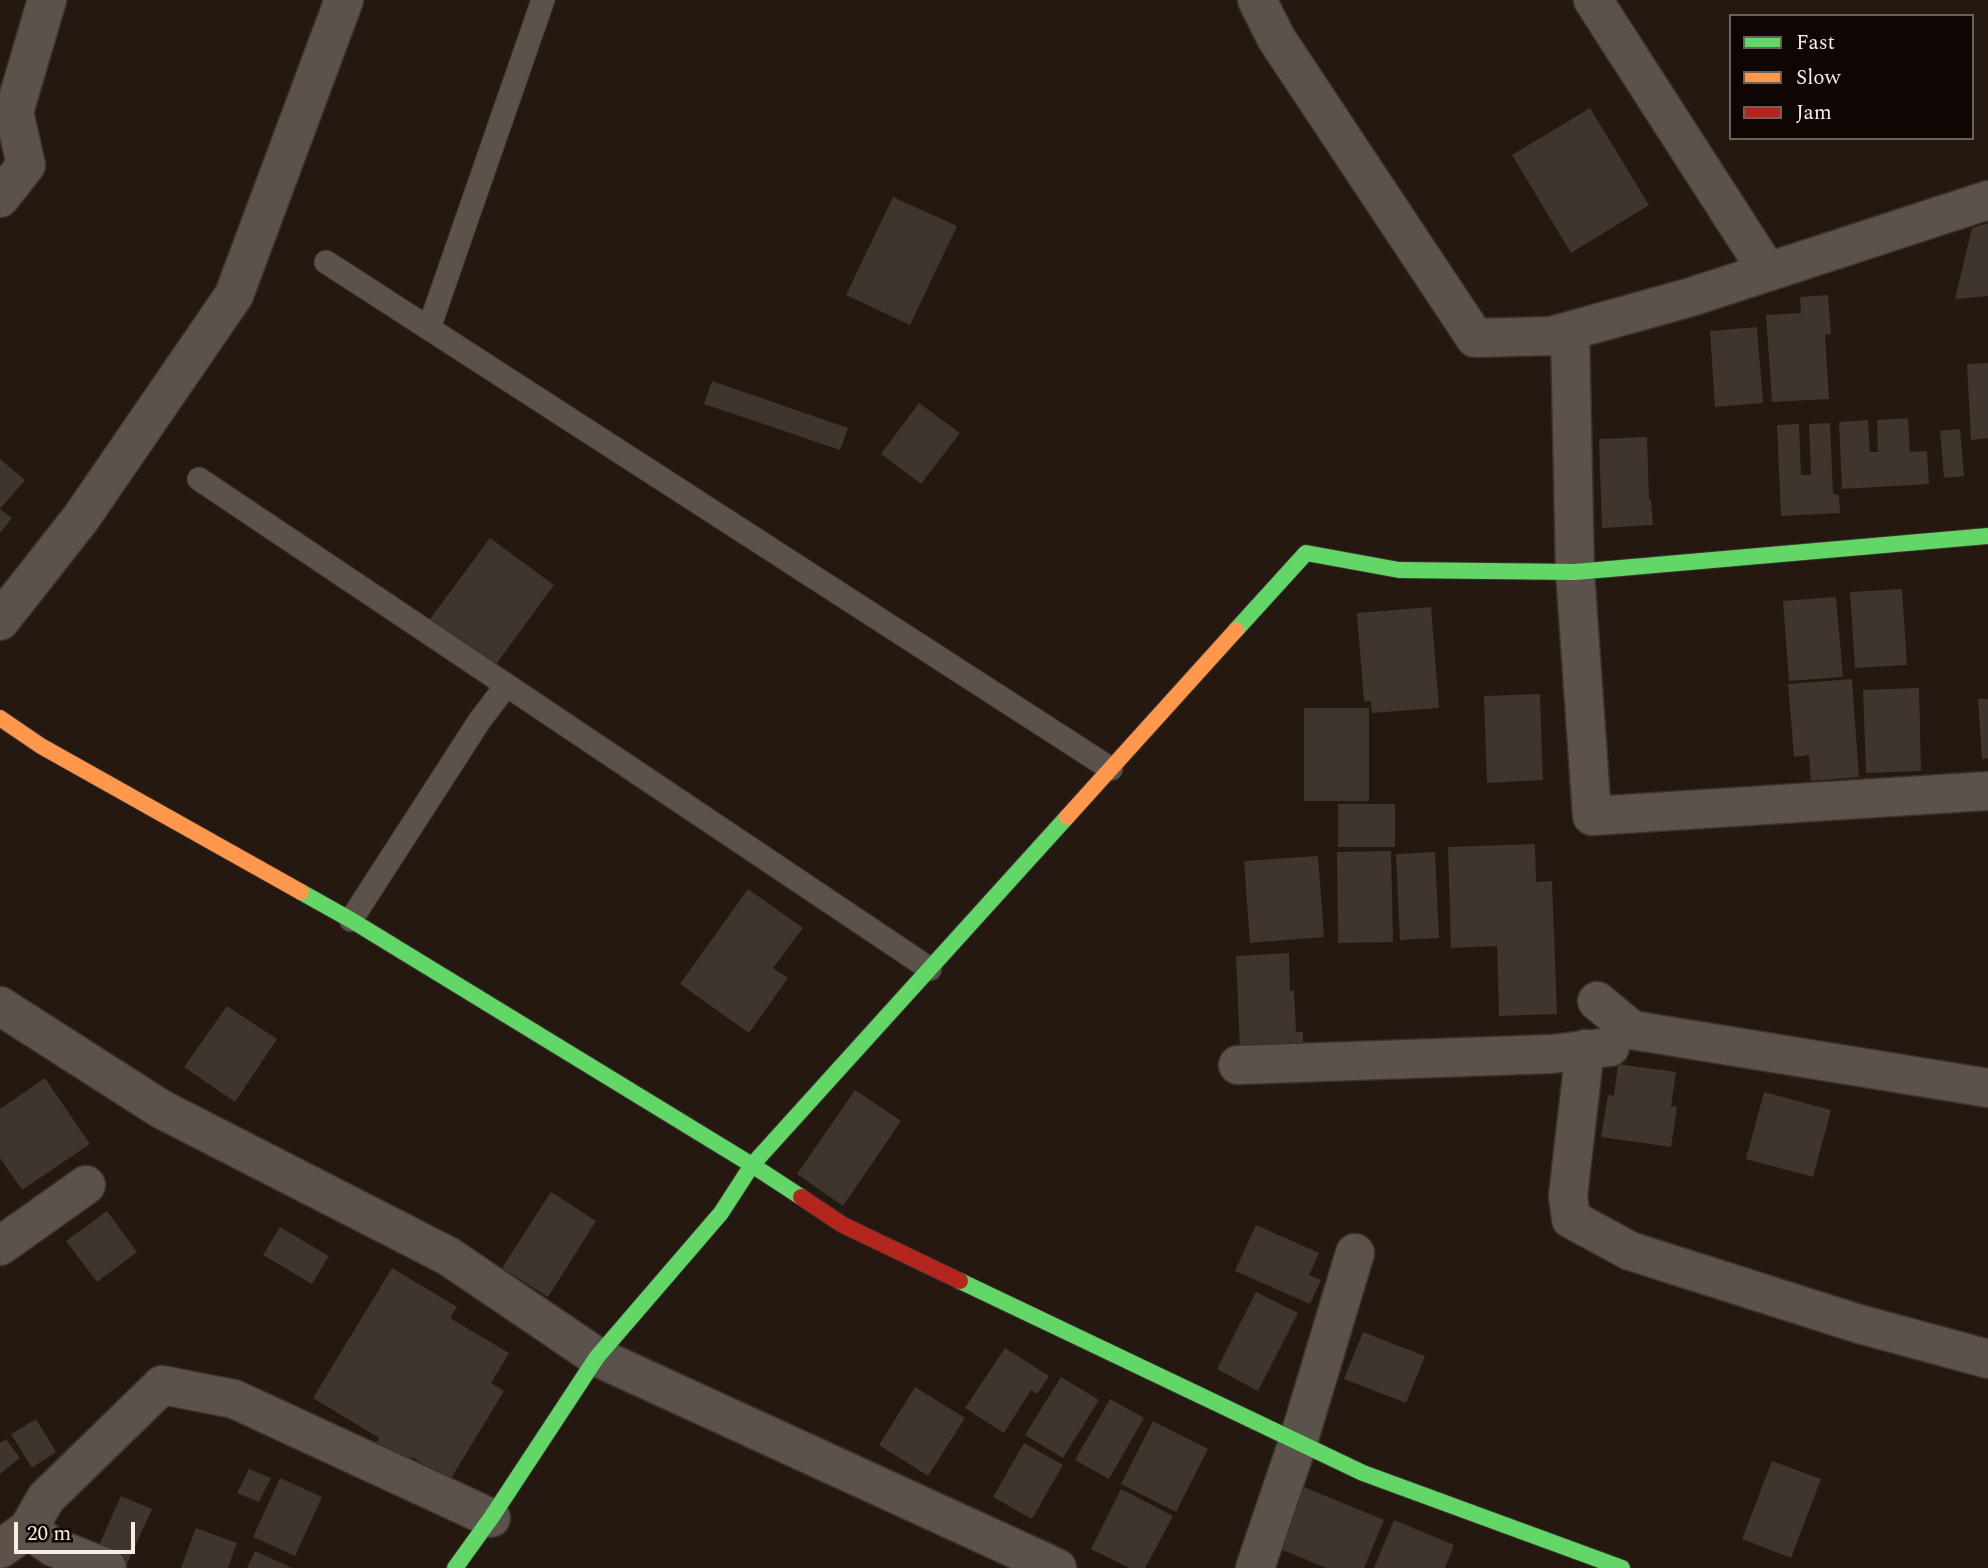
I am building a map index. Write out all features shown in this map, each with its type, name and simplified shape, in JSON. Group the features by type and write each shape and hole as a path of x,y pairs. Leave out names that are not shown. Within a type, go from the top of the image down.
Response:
{"street":[{"path":"0,198 26,165 14,112 47,0"},
{"path":"0,621 81,518 234,295 344,0"},
{"path":"1257,0 1276,38 1475,338 1551,336 1570,331 1691,297 1988,200"},
{"path":"1592,0 1768,272"},
{"path":"1570,331 1575,572 1592,816 1988,791"},
{"path":"455,1568 597,1357 721,1213 752,1165 1306,553 1399,570 1575,572 1988,536"},
{"path":"0,718 41,746 351,920 752,1165 843,1225 1363,1473 1622,1568"},
{"path":"1597,1001 1632,1030 1988,1088"},
{"path":"0,1006 161,1109 448,1256 597,1357 1057,1568"},
{"path":"1238,1065 1551,1054 1620,1045 1632,1030"},
{"path":"1585,1049 1568,1196 1571,1219 1630,1251 1859,1324 1988,1359"},
{"path":"0,1246 86,1185"},
{"path":"1255,1568 1298,1442 1354,1253"},
{"path":"107,1568 53,1547 14,1539 46,1498 162,1385 234,1399 491,1518"}],"lane":[{"path":"429,328 543,0"},
{"path":"326,262 1111,769"},
{"path":"199,480 930,969"},
{"path":"351,920 480,720 506,686"}],"building":[{"path":"1590,108 1649,205 1571,253 1512,155"},
{"path":"893,197 957,226 910,325 846,295"},
{"path":"1988,223 1988,296 1955,299 1972,228"},
{"path":"1828,295 1831,334 1825,335 1829,399 1772,402 1766,315 1801,313 1800,297"},
{"path":"1757,327 1763,403 1715,407 1710,331"},
{"path":"1988,363 1988,438 1971,440 1967,364"},
{"path":"712,381 848,428 840,450 704,404"},
{"path":"919,403 960,433 921,484 881,454"},
{"path":"1908,418 1910,452 1927,451 1929,484 1842,489 1839,422 1868,420 1870,452 1878,452 1877,420"},
{"path":"1830,423 1833,494 1839,495 1840,513 1781,516 1777,425 1799,424 1801,475 1811,475 1809,424"},
{"path":"1960,429 1964,476 1944,478 1940,431"},
{"path":"1647,437 1649,500 1653,525 1602,528 1599,439"},
{"path":"0,459 25,480 0,509"},
{"path":"0,509 12,518 0,533"},
{"path":"490,538 554,585 494,667 430,619"},
{"path":"1902,589 1907,665 1855,668 1850,592"},
{"path":"1836,597 1843,677 1789,681 1783,601"},
{"path":"1431,607 1439,708 1372,713 1371,701 1364,702 1357,613"},
{"path":"1852,679 1859,777 1811,781 1809,755 1794,757 1788,684"},
{"path":"1919,688 1921,771 1866,773 1863,690"},
{"path":"1540,694 1543,780 1487,783 1484,696"},
{"path":"1978,699 1988,699 1988,758 1982,759"},
{"path":"1304,708 1369,708 1369,801 1304,801"},
{"path":"1338,804 1395,804 1395,847 1338,847"},
{"path":"1535,844 1536,882 1552,881 1557,1014 1499,1016 1497,946 1451,948 1448,847"},
{"path":"1391,851 1393,942 1338,943 1337,852"},
{"path":"1435,852 1439,938 1400,940 1396,854"},
{"path":"1318,856 1324,937 1250,943 1244,861"},
{"path":"748,889 803,928 773,968 788,978 749,1033 680,984"},
{"path":"1289,953 1290,991 1294,990 1296,1032 1303,1032 1303,1048 1240,1051 1236,956"},
{"path":"227,1006 277,1039 235,1102 184,1067"},
{"path":"1618,1064 1676,1072 1671,1106 1677,1107 1671,1147 1601,1137 1608,1095 1614,1096"},
{"path":"45,1078 90,1144 22,1190 0,1158 0,1109"},
{"path":"855,1090 901,1121 843,1206 797,1174"},
{"path":"1764,1092 1831,1110 1813,1177 1746,1159"},
{"path":"551,1192 596,1221 548,1297 502,1268"},
{"path":"107,1211 137,1252 97,1282 66,1241"},
{"path":"1256,1225 1319,1253 1309,1275 1321,1280 1310,1304 1235,1271"},
{"path":"280,1227 329,1256 312,1284 263,1255"},
{"path":"392,1268 457,1307 450,1318 509,1353 491,1383 504,1391 450,1480 412,1457 404,1469 372,1450 379,1438 313,1398"},
{"path":"1256,1292 1298,1313 1258,1391 1217,1369"},
{"path":"1363,1332 1425,1356 1406,1403 1344,1379"},
{"path":"1005,1348 1049,1376 1037,1394 1031,1390 1004,1433 965,1408"},
{"path":"1061,1377 1099,1400 1063,1458 1025,1435"},
{"path":"915,1387 965,1418 928,1476 879,1445"},
{"path":"1110,1399 1144,1418 1109,1479 1075,1460"},
{"path":"36,1419 56,1452 32,1468 11,1434"},
{"path":"1153,1421 1208,1449 1176,1512 1121,1484"},
{"path":"6,1439 20,1458 0,1474 0,1443"},
{"path":"1024,1443 1063,1465 1032,1519 993,1497"},
{"path":"1772,1461 1821,1479 1791,1558 1742,1539"},
{"path":"249,1469 271,1478 259,1502 237,1493"},
{"path":"280,1478 322,1497 295,1556 253,1537"},
{"path":"1304,1487 1384,1520 1364,1568 1326,1568 1278,1548"},
{"path":"1121,1489 1173,1516 1145,1568 1129,1568 1091,1549"},
{"path":"121,1496 152,1509 125,1568 91,1563"},
{"path":"1394,1520 1454,1545 1445,1568 1374,1568"},
{"path":"196,1528 237,1543 228,1568 181,1568"},
{"path":"255,1551 292,1568 247,1568"}],"traffic: fast":[{"path":"1236,630 1306,553 1399,570 1575,572 1988,536"},
{"path":"455,1568 597,1357 721,1213 752,1165 1067,817"},
{"path":"301,892 351,920 801,1197"},
{"path":"960,1281 1363,1473 1622,1568"}],"traffic: slow":[{"path":"1067,817 1236,630"},
{"path":"0,718 41,746 301,892"}],"traffic: jam":[{"path":"801,1197 843,1225 960,1281"}]}
